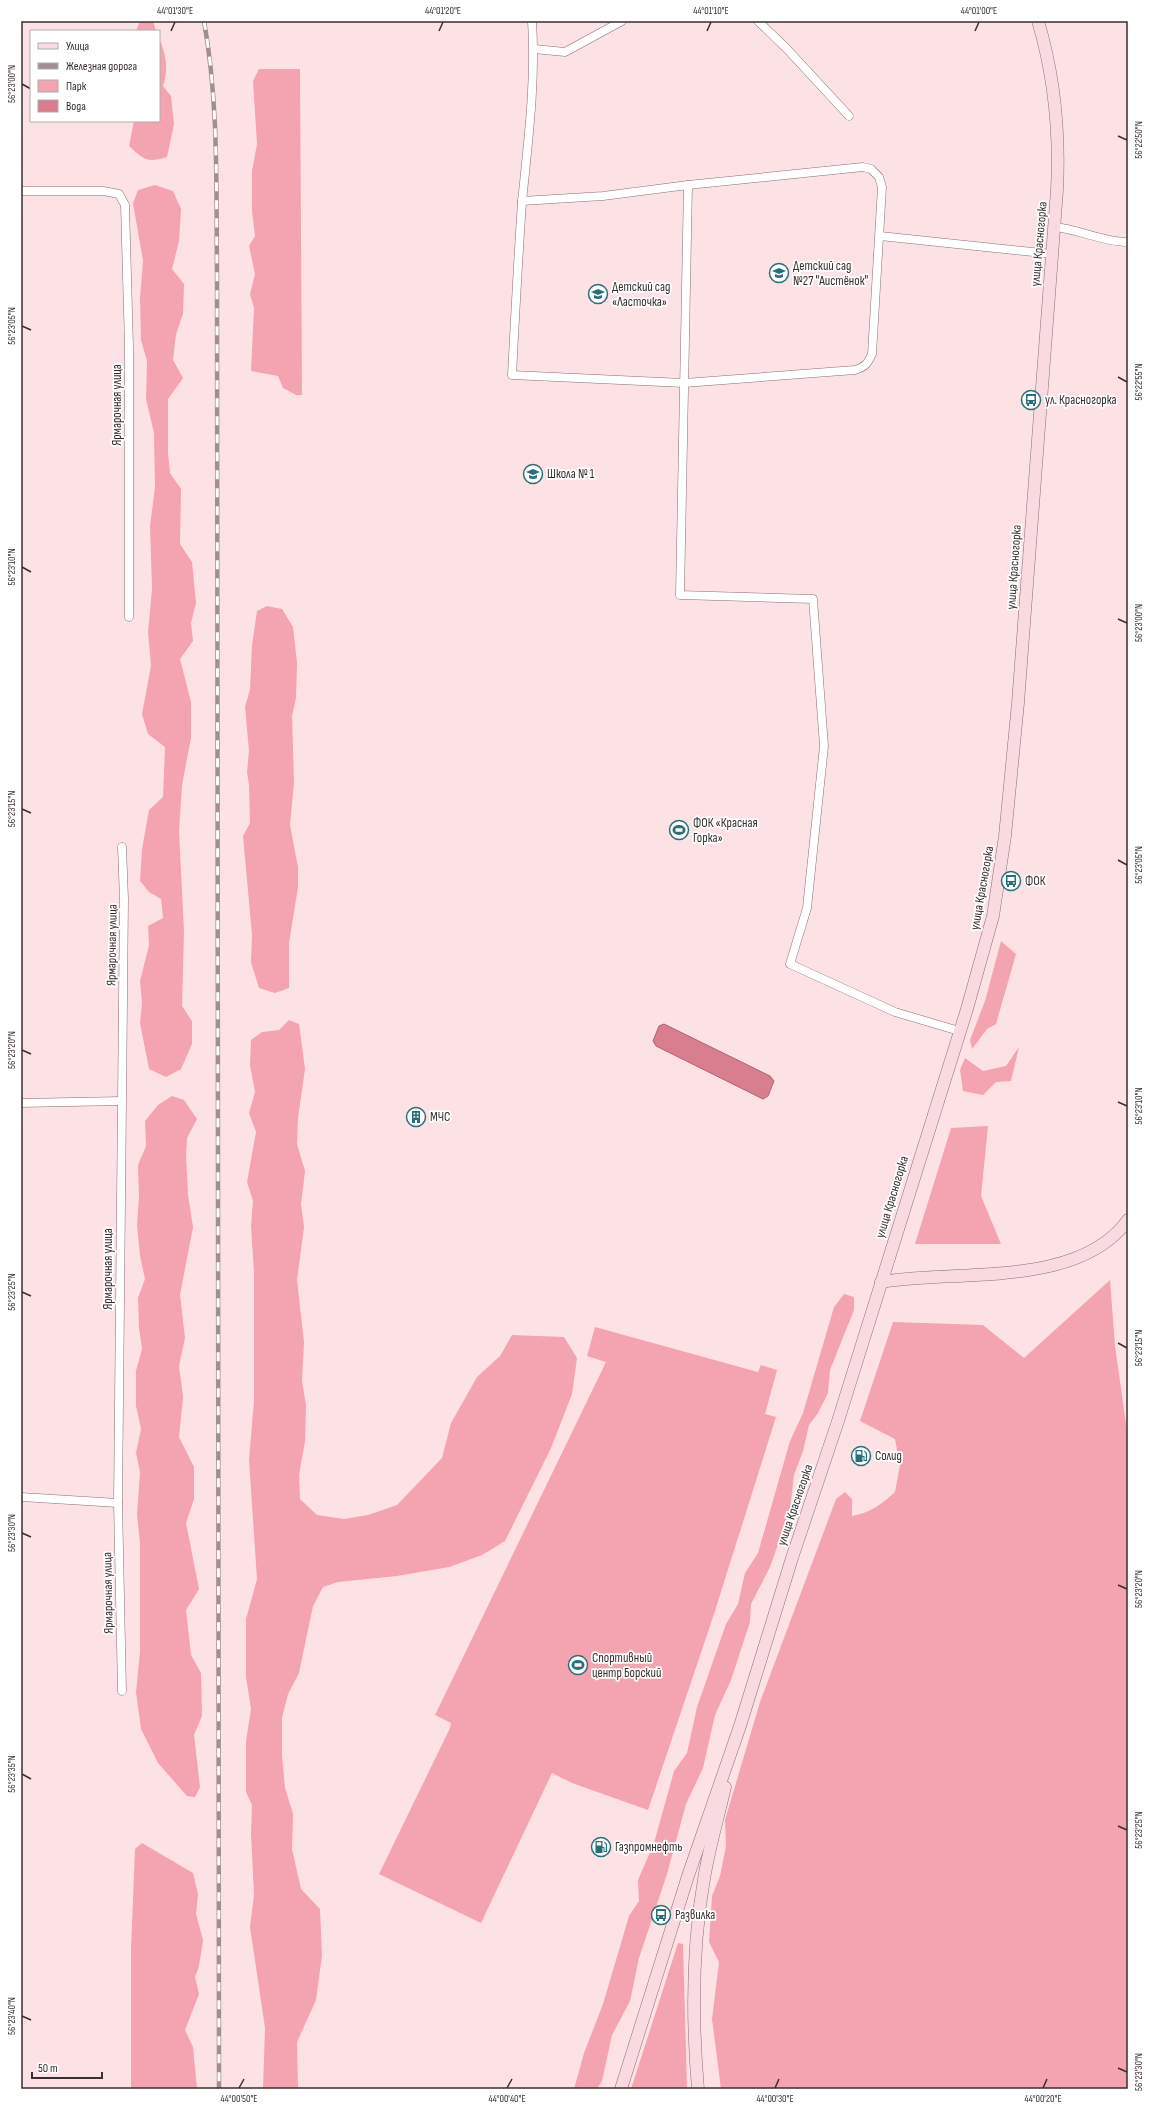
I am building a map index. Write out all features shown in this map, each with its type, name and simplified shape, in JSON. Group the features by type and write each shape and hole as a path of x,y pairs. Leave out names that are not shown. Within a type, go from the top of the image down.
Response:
{"main road":[{"name":"улица Красногорка","path":"740,1726 881,1282 993,916 1005,836 1018,703 1059,162 1057,114 1052,76 1038,21"},
{"path":"881,1282 903,1278 1025,1271 1054,1265 1087,1254 1117,1234 1128,1220"},
{"path":"621,2089 691,1868 740,1726"},
{"path":"698,2089 694,2006 696,1956 703,1880 740,1726"}],"street":[{"path":"522,201 603,196 688,185 863,167 870,169 879,177 882,187 872,354 868,363 862,368 684,383 512,375 522,201 530,123 534,49 532,21"},
{"path":"534,49 565,52 622,21"},
{"path":"758,21 788,49 849,116"},
{"path":"688,185 680,595 813,599 824,746 807,908 790,964 895,1012 959,1031"},
{"name":"Ярмарочная улица","path":"21,191 103,191 119,194 125,205 129,347 129,617"},
{"path":"1054,227 1069,228 1104,239 1128,242"},
{"path":"880,236 1052,254"},
{"name":"Ярмарочная улица","path":"122,847 124,899 118,1503 122,1691"},
{"path":"21,1104 121,1102"},
{"path":"21,1497 118,1503"}],"green space":[{"path":"140,21 153,21 156,30 136,30"},
{"path":"160,41 166,62 166,73 163,86 171,96 174,124 167,157 155,160 146,159 129,146 134,122 160,122"},
{"path":"259,69 300,69 302,395 296,395 283,388 278,376 251,371 254,308 250,294 255,274 249,246 255,236 252,211 252,171 257,144 253,81"},
{"path":"155,185 173,191 181,209 179,241 172,269 184,284 183,314 176,334 173,360 183,378 168,399 168,453 170,473 181,489 180,544 192,562 196,603 191,623 193,641 180,659 191,702 191,738 182,785 179,831 184,932 182,1006 192,1021 192,1044 181,1069 166,1077 149,1069 140,1023 142,1003 140,981 149,945 148,926 163,918 161,899 149,892 140,881 142,849 149,810 163,797 165,747 148,734 142,714 151,666 148,632 152,589 150,526 155,487 154,433 146,399 147,361 141,340 140,298 143,261 133,203 138,190"},
{"path":"267,606 282,609 293,627 297,663 296,698 292,716 294,782 290,825 298,867 298,887 289,943 289,988 275,993 259,988 251,962 252,935 243,836 250,823 249,785 247,772 249,751 245,707 250,689 252,645 257,611"},
{"path":"1001,941 1016,954 996,1024 987,1029 972,1049 970,1040 985,1001"},
{"path":"289,1020 299,1024 305,1069 298,1118 297,1144 305,1171 301,1204 304,1227 297,1280 304,1342 302,1381 306,1405 305,1441 299,1475 300,1499 317,1515 344,1519 368,1515 397,1505 442,1458 451,1423 477,1377 500,1356 512,1335 564,1337 577,1358 572,1394 551,1448 505,1541 482,1555 449,1567 397,1576 338,1582 323,1587 313,1606 299,1673 288,1694 282,1718 282,1756 285,1788 293,1814 292,1849 301,1889 320,1909 322,1955 316,2000 297,2042 298,2089 263,2089 265,2028 250,1927 254,1895 251,1834 252,1805 246,1792 246,1741 251,1709 246,1677 246,1619 257,1579 249,1460 254,1401 254,1273 251,1226 253,1201 247,1182 256,1132 249,1113 255,1092 250,1065 251,1040 262,1032 279,1030"},
{"path":"1019,1047 1011,1081 996,1082 983,1095 963,1091 960,1070 965,1058 983,1071 1006,1066"},
{"path":"172,1096 184,1100 197,1119 187,1138 186,1156 188,1195 193,1227 180,1295 185,1338 179,1366 183,1397 179,1437 194,1467 194,1499 186,1523 199,1589 186,1610 191,1655 201,1673 202,1716 194,1735 200,1787 195,1797 187,1796 158,1763 141,1729 136,1692 140,1652 140,1544 137,1514 140,1472 136,1453 141,1429 136,1406 136,1371 142,1349 139,1328 138,1298 145,1279 140,1256 137,1225 139,1197 138,1165 146,1146 145,1121 158,1105"},
{"path":"988,1126 981,1196 1001,1244 915,1244 951,1128"},
{"path":"1110,1280 1115,1346 1128,1438 1128,2089 721,2089 712,2019 719,1962 709,1942 712,1896 720,1876 726,1846 725,1820 760,1702 836,1499 845,1492 852,1499 852,1516 864,1513 875,1507 895,1492 900,1465 895,1439 860,1421 893,1322 983,1325 1024,1358"},
{"path":"844,1294 854,1297 854,1310 830,1370 828,1393 818,1413 809,1425 803,1451 794,1475 790,1510 770,1567 751,1604 750,1622 731,1680 715,1715 703,1768 686,1804 667,1874 639,1958 630,2001 612,2035 602,2081 597,2089 574,2089 584,2053 603,2004 629,1916 639,1901 638,1880 654,1843 674,1771 687,1753 697,1707 726,1624 738,1604 745,1573 758,1553 790,1441 803,1413 834,1307"},
{"name":"Спортивный центр Борский","path":"595,1327 758,1372 761,1365 777,1370 765,1414 776,1417 714,1614 648,1810 572,1783 552,1773 481,1923 379,1874 450,1728 451,1723 435,1715 606,1362 587,1356"},
{"path":"142,1843 193,1873 198,1894 196,1914 203,1940 199,1966 195,1977 199,1994 185,2030 193,2047 197,2089 131,2089 131,1949 135,1849"},
{"path":"678,1943 683,1944 687,2089 631,2089"}],"water":[{"path":"664,1024 770,1076 774,1081 768,1096 763,1099 656,1046 653,1041 659,1026"}],"railway":[{"path":"204,21 212,84 216,147 217,211 219,2089"}],"place":[{"name":"Детский сад №27 \"Аистёнок\"","path":"779,273"},
{"name":"Детский сад «Ласточка»","path":"598,294"},
{"name":"ул. Красногорка","path":"1031,400"},
{"name":"Школа № 1","path":"533,474"},
{"name":"ФОК «Красная Горка»","path":"679,830"},
{"name":"ФОК","path":"1011,881"},
{"name":"МЧС","path":"416,1117"},
{"name":"Солид","path":"861,1456"},
{"name":"Спортивный центр Борский","path":"578,1665"},
{"name":"Газпромнефть","path":"601,1847"},
{"name":"Развилка","path":"661,1915"}]}
